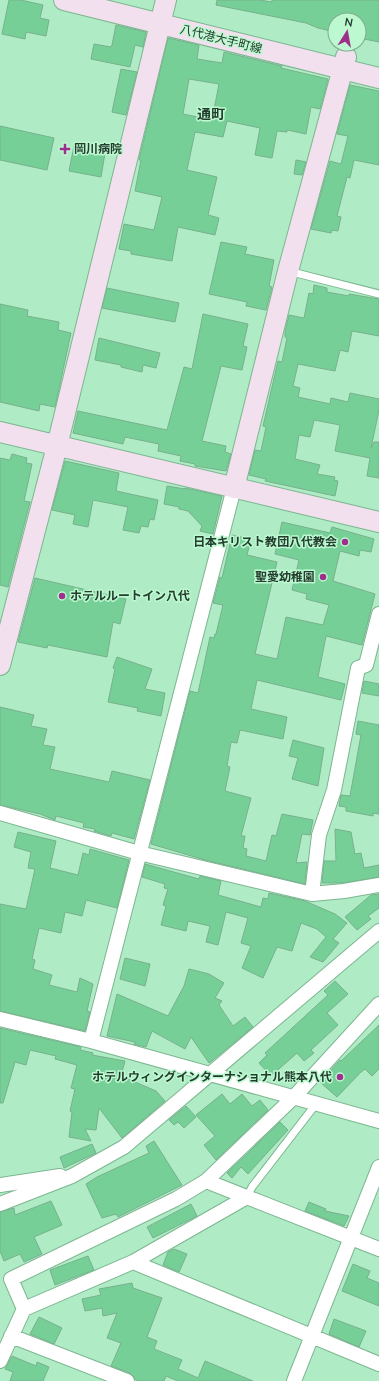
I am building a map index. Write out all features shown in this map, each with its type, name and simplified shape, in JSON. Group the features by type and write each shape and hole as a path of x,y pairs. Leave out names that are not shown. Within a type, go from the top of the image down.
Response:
{"street":[{"name":"八代港大手町線","path":"64,0 163,12"},
{"name":"八代港大手町線","path":"116,0 344,63 379,78"},
{"path":"0,665 57,446 163,12"},
{"name":"八代港大手町線","path":"344,63 379,65"},
{"path":"91,1041 234,488 288,271 344,63"},
{"path":"0,432 379,522"},
{"path":"312,894 319,835 334,790 358,668 366,665 379,614"},
{"path":"0,814 139,853 312,894 344,891 379,885"},
{"path":"0,1204 72,1176 124,1147 379,931"},
{"path":"24,1309 11,1279 115,1230 176,1199 206,1181 294,1097 379,1004"},
{"path":"0,1019 91,1041 379,1121"},
{"path":"294,1381 379,1167"},
{"path":"0,1185 53,1175 72,1176"},
{"path":"206,1181 379,1249"},
{"path":"0,1361 24,1309 133,1262 247,1197"},
{"path":"133,1262 379,1364"},
{"path":"11,1336 128,1381"}],"lane":[{"path":"288,271 379,294"},
{"path":"247,1197 252,1187 316,1104"}],"building":[{"path":"9,0 21,0 43,5 40,18 49,20 46,36 26,32 25,39 2,34"},
{"path":"217,0 260,0 272,2 272,0 379,0 379,42 367,40 367,12 327,12 327,30 306,23 216,5"},
{"path":"116,25 146,32 143,47 135,45 130,67 91,59 94,44 111,47"},
{"path":"168,38 199,45 197,59 222,63 224,52 328,79 320,109 311,107 306,134 287,130 287,132 277,131 272,158 255,155 260,128 227,121 223,137 195,132 187,170 217,177 208,215 219,218 215,235 178,227 172,261 131,254 131,251 119,249 124,224 154,230 162,197 135,191 141,160 139,160","holes":["189,79 219,84 212,120 183,114"]},
{"path":"121,69 137,72 126,115 112,112"},
{"path":"350,85 379,91 379,165 354,160 350,178 347,177 337,216 341,217 338,231 332,230 331,233 311,229 330,161 341,164 348,136 337,134"},
{"path":"0,126 54,138 47,170 0,160"},
{"path":"74,146 105,153 101,177 69,171"},
{"path":"296,160 306,162 302,175 294,174"},
{"path":"221,242 247,247 245,254 274,260 269,286 272,287 266,310 246,306 247,302 209,294"},
{"path":"314,285 327,288 327,292 379,299 379,336 352,331 348,352 340,350 335,371 298,364 293,386 300,388 298,397 330,404 331,398 348,402 350,393 379,399 379,410 371,448 374,442 379,442 379,478 367,476 370,458 335,451 340,425 314,420 310,437 299,435 295,459 320,465 317,474 335,477 334,480 338,481 335,496 265,481 266,479 249,475 255,450 261,451 266,427 263,426 278,361 282,362 287,338 285,337 285,332 289,315 304,318 309,293 313,294"},
{"path":"107,288 179,303 175,322 102,308"},
{"path":"0,304 28,310 27,316 59,322 58,330 71,333 55,407 40,404 39,411 0,402"},
{"path":"203,314 248,324 243,346 247,347 242,370 221,366 202,441 226,446 225,452 231,454 226,471 195,466 195,464 180,461 181,456 158,451 159,444 125,437 123,444 73,433 78,411 167,430 184,367 192,369"},
{"path":"99,338 160,353 156,368 143,365 142,372 121,367 121,365 95,360"},
{"path":"12,454 27,458 26,463 32,464 24,501 30,502 8,587 0,585 0,458 10,460"},
{"path":"65,461 119,473 116,491 158,500 154,520 150,519 148,527 141,526 139,533 123,530 128,507 93,500 88,527 73,524 75,515 52,510"},
{"path":"167,486 185,488 222,496 213,534 200,531 202,526 188,511 179,509 179,507 164,504"},
{"path":"282,522 330,533 332,527 374,539 371,552 360,550 359,556 340,551 333,581 375,594 362,645 326,636 318,677 345,684 341,700 257,680 251,709 287,717 283,739 240,730 237,743 231,742 227,766 230,767 225,791 251,798 241,836 245,836 243,848 247,849 246,856 266,861 272,835 276,836 282,814 313,820 310,835 302,834 296,863 307,862 305,884 205,860 151,844 190,691 198,693 210,637 214,638 216,634 223,605 213,603 220,577 222,578 232,535 251,539 247,555 277,562 255,654 277,659 286,617 323,625 329,605 306,599 307,594 292,590 299,560 275,554"},
{"path":"35,578 126,599 120,624 113,622 107,657 48,645 47,648 18,642"},
{"path":"117,657 152,669 145,689 165,693 161,716 137,711 138,708 108,702 115,669 113,668"},
{"path":"364,681 379,684 379,696 362,693"},
{"path":"0,707 34,715 31,726 47,729 43,745 55,747 50,769 109,782 112,771 150,780 134,839 112,833 111,836 94,831 95,829 83,827 84,823 56,816 55,820 40,814 0,805"},
{"path":"358,721 379,725 379,814 373,813 373,816 346,811 346,807 339,806 341,795 350,796 361,735 356,734"},
{"path":"293,740 324,748 318,786 292,779 298,758 289,756"},
{"path":"335,829 351,832 355,854 361,853 364,868 379,865 379,877 343,883 322,883 324,861 336,861"},
{"path":"18,832 56,841 50,868 78,875 83,853 89,855 90,849 129,860 117,908 86,900 82,916 65,912 61,933 39,928 32,959 35,960 33,969 52,975 49,985 77,992 80,978 93,984 87,1011 90,1012 85,1031 0,1011 0,904 26,909 35,869 28,868 31,852 14,847"},
{"path":"145,864 199,879 200,876 221,881 218,895 261,907 263,898 268,899 269,893 305,901 335,914 347,923 333,939 339,943 323,962 310,957 326,937 317,929 301,923 292,951 277,947 263,978 242,968 251,946 241,943 248,918 226,912 218,945 206,942 210,926 188,921 186,931 161,925 166,906 163,905 168,889 164,888 165,884 142,877"},
{"path":"379,894 379,908 368,916 371,919 357,930 345,917 371,895"},
{"path":"125,958 150,964 145,986 120,979"},
{"path":"189,969 209,974 224,983 215,998 222,1001 219,1005 233,1026 245,1017 253,1027 209,1063 191,1037 185,1049 152,1031 146,1047 134,1044 135,1042 107,1036 117,994 168,1016 184,986"},
{"path":"335,981 348,994 327,1013 338,1025 311,1050 314,1053 304,1061 297,1053 271,1076 259,1063 267,1055 265,1053 328,995 324,991"},
{"path":"379,1025 379,1069 372,1076 365,1069 337,1097 320,1082 340,1060 341,1061"},
{"path":"0,1028 81,1047 80,1050 93,1053 92,1055 125,1061 121,1076 156,1091 165,1101 122,1138 99,1108 96,1130 85,1129 91,1141 69,1137 72,1112 70,1111 75,1089 71,1088 77,1065 55,1059 56,1056 30,1050 26,1065 15,1062 3,1103 0,1103"},
{"path":"222,1094 230,1104 242,1094 252,1106 260,1100 268,1110 216,1160 204,1145 215,1136 196,1115"},
{"path":"186,1106 196,1117 184,1128 178,1122 174,1125 169,1120"},
{"path":"280,1122 288,1130 248,1174 241,1167 232,1178 227,1173"},
{"path":"154,1141 182,1185 118,1217 116,1214 102,1218 86,1184 97,1177 149,1153 146,1146"},
{"path":"92,1144 96,1153 64,1168 60,1157"},
{"path":"51,1201 62,1225 34,1237 42,1254 24,1262 20,1254 4,1261 0,1251 0,1212 14,1208 15,1215"},
{"path":"309,1202 326,1209 325,1211 349,1216 344,1226 305,1211"},
{"path":"191,1204 197,1216 153,1238 147,1227"},
{"path":"174,1249 187,1254 179,1272 163,1265 168,1252"},
{"path":"88,1256 94,1270 55,1285 50,1270"},
{"path":"353,1264 370,1271 367,1278 379,1283 379,1306 342,1291"},
{"path":"132,1283 133,1288 162,1298 147,1337 157,1341 154,1349 182,1360 178,1369 198,1378 205,1361 253,1381 178,1381 166,1376 164,1381 137,1381 130,1373 111,1366 121,1343 107,1338 117,1313 103,1316 102,1308 85,1311 82,1299 101,1295 99,1289"},
{"path":"39,1317 62,1328 54,1344 30,1334"},
{"path":"334,1319 366,1331 359,1347 329,1334"},
{"path":"12,1356 36,1366 37,1362 49,1367 43,1381 10,1381 13,1372 5,1369"}],"place":[{"name":"岡川病院","path":"65,149"},
{"name":"日本キリスト教団八代教会","path":"345,542"},
{"name":"聖愛幼稚園","path":"323,577"},
{"name":"ホテルルートイン八代","path":"62,596"},
{"name":"ホテルウィングインターナショナル熊本八代","path":"340,1077"}],"district":[{"name":"通町","path":"211,114"}]}
